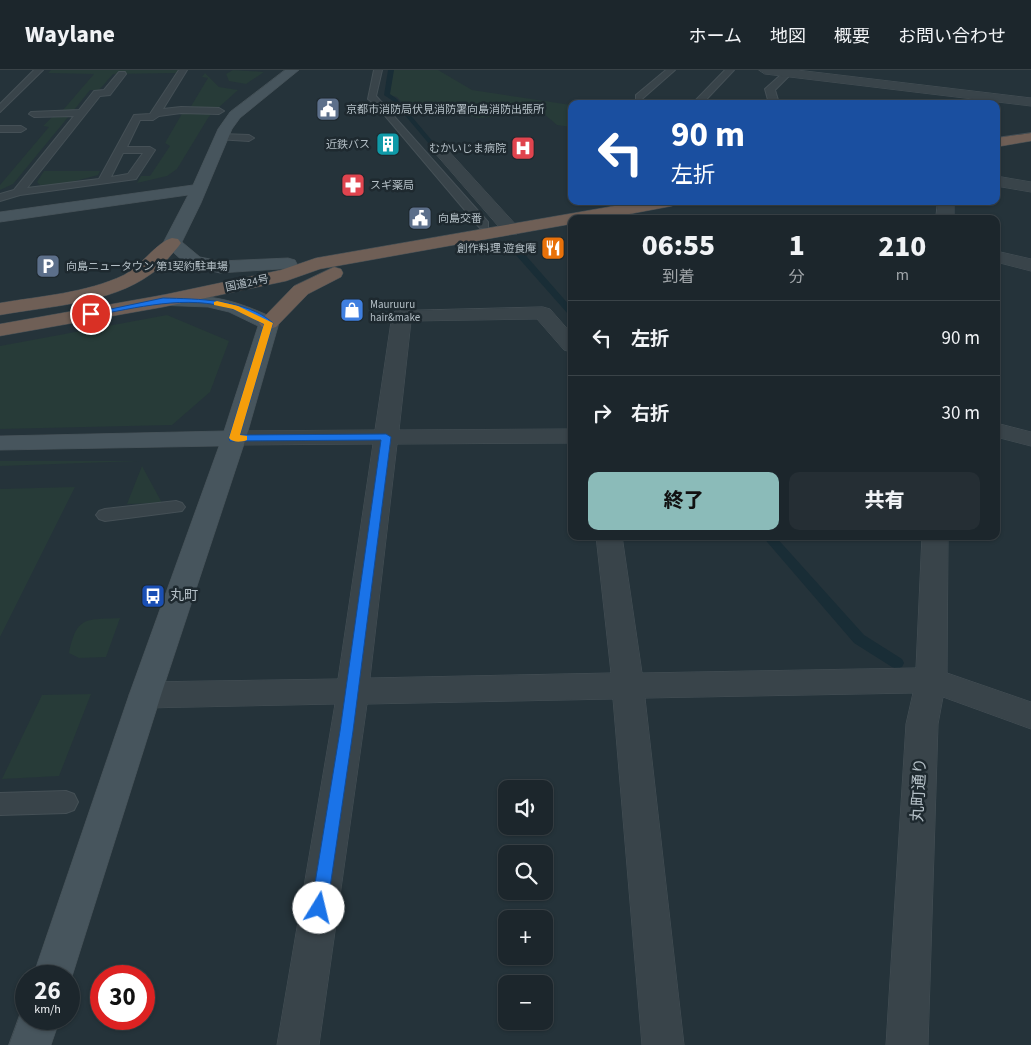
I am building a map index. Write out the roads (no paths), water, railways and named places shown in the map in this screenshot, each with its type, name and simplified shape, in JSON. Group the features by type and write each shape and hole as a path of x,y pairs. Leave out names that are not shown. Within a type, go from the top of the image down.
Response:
{"highway":[{"path":"1000,142 1031,137"},
{"name":"国道24号","path":"598,215 651,205"},
{"name":"国道24号","path":"0,315 288,264 316,264 568,221"},
{"path":"0,309 80,294 112,285 144,270 172,243"},
{"path":"269,323 301,290 368,255"},
{"name":"国道24号","path":"0,330 163,301 286,275 316,264"}],"street":[{"path":"288,264 220,267 194,260 172,243 199,189 221,137 235,115 293,70"},
{"path":"765,70 942,98 986,100"},
{"path":"942,98 951,76"},
{"path":"1000,101 1031,102"},
{"path":"440,150 512,230"},
{"path":"1000,182 1031,187"},
{"path":"0,217 199,189"},
{"path":"1000,257 1031,265"},
{"path":"57,965 145,695 234,438 269,323 236,307 208,301 163,301"},
{"path":"298,1045 352,691 402,315 543,313 568,342"},
{"path":"1000,431 1031,439"},
{"path":"0,443 234,438 568,436"},
{"path":"610,540 628,686 663,1045"},
{"name":"丸町通り","path":"907,1045 922,724 931,680 935,540"},
{"path":"145,695 931,680 1031,716"},
{"path":"30,1045 35,1030"}],"lane":[{"path":"0,109 39,70"},
{"path":"103,182 122,150 138,117 154,117 184,70"},
{"path":"378,70 371,97 380,102 484,225"},
{"path":"639,97 671,70"},
{"path":"700,100 730,70"},
{"path":"18,192 97,93 107,93 122,74"},
{"path":"773,100 770,89 786,74"},
{"path":"138,112 219,111"},
{"path":"34,114 82,113"},
{"path":"0,129 20,129"},
{"path":"221,137 249,138"},
{"path":"0,198 18,192 132,177 150,150 122,150"},
{"path":"105,515 176,507"},
{"path":"0,804 66,802"}],"waterway":[{"path":"391,70 387,95 395,100 432,144"},
{"path":"518,252 568,309"},
{"path":"772,540 859,639 897,663"}],"place":[{"name":"京都市消防局伏見消防署向島消防出張所","path":"328,109"},
{"name":"近鉄バス","path":"388,144"},
{"name":"むかいじま病院","path":"523,148"},
{"name":"スギ薬局","path":"353,185"},
{"name":"向島交番","path":"420,218"},
{"name":"創作料理 遊食庵","path":"553,248"},
{"name":"向島ニュータウン 第1契約駐車場","path":"48,266"},
{"name":"Mauruuru hair&make","path":"352,310"},
{"name":"丸町","path":"153,596"}]}
